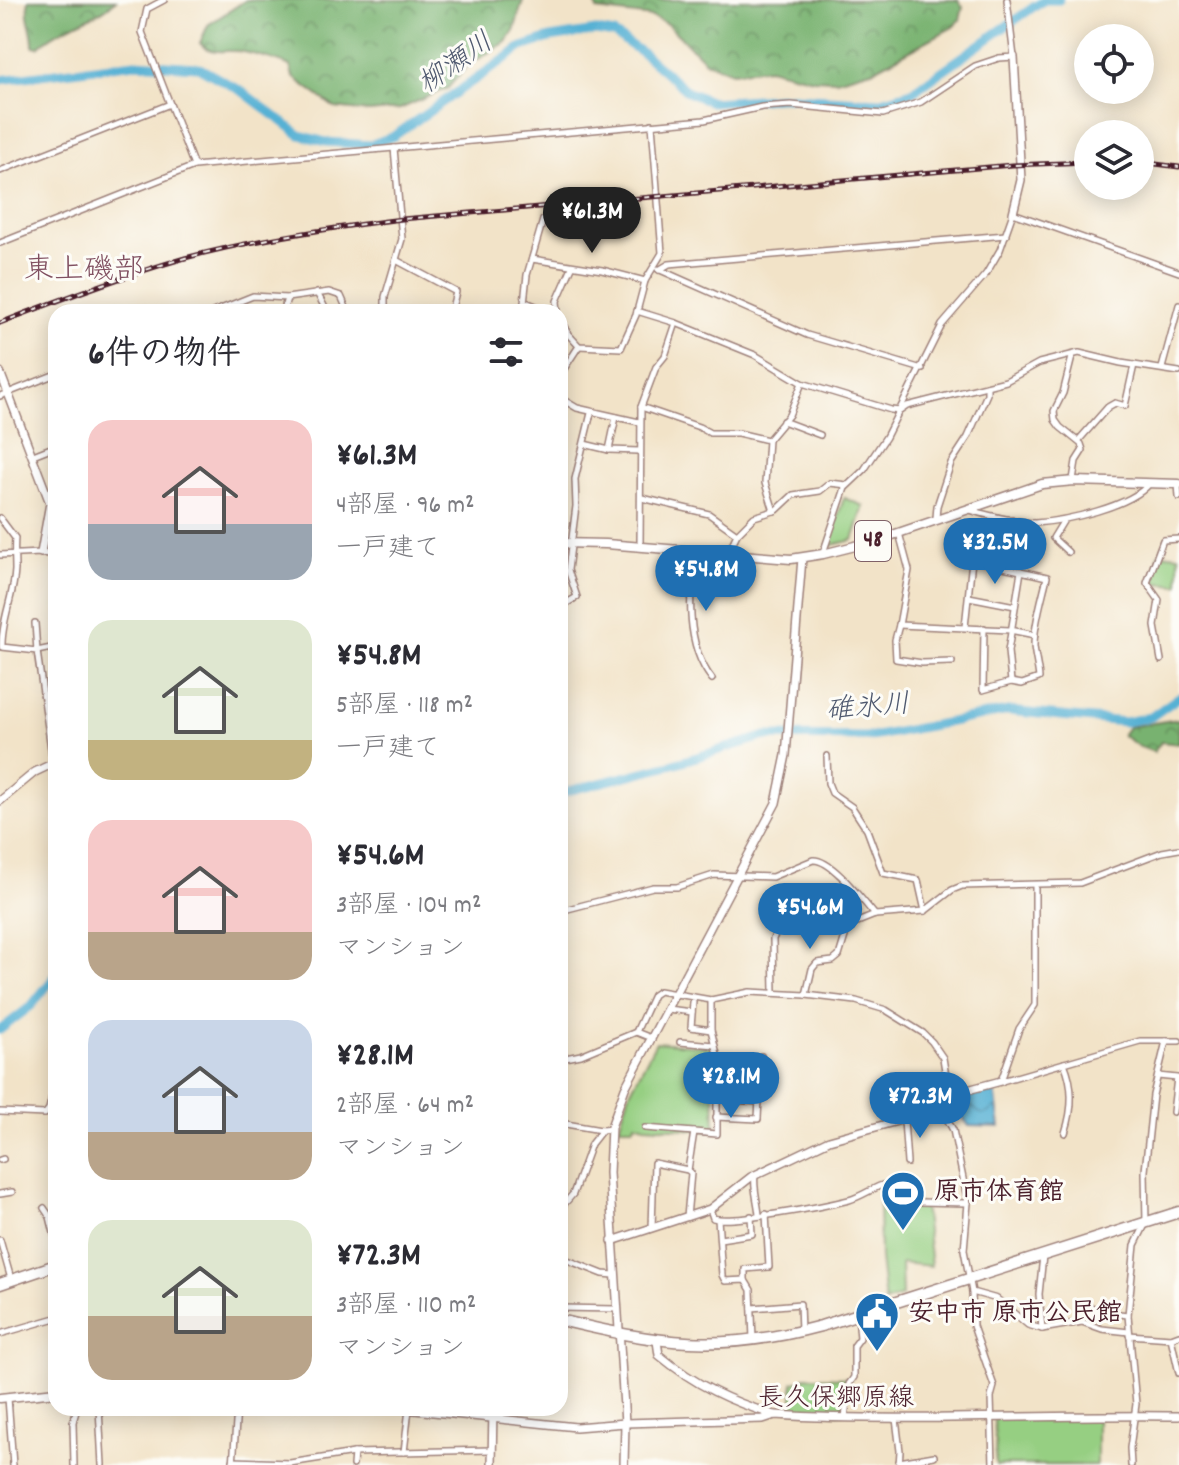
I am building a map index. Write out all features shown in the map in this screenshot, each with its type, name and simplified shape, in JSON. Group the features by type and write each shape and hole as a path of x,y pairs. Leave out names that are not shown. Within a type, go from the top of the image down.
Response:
{"highway":[{"path":"568,1322 657,1341 697,1344 753,1340 801,1332 1179,1212"},
{"path":"6,1282 48,1268"}],"main road":[{"name":"48","path":"568,543 802,558 899,533 1042,484 1072,481 1179,484"},
{"path":"4,1398 48,1393"}],"street":[{"path":"164,0 147,9 142,32 194,166"},
{"path":"823,554 840,498 864,470 900,411 942,325 986,274 1006,235 1017,202 1021,180 1012,27 1007,0"},
{"path":"0,243 194,166 704,120 762,107 791,105 883,114 921,102 975,66 1014,57"},
{"path":"0,171 170,104"},
{"path":"568,334 579,346 621,348 637,311 645,281 657,268 662,253 652,124"},
{"path":"385,304 402,239 394,148"},
{"path":"1013,213 1179,272"},
{"path":"531,304 526,302 527,275 543,220"},
{"path":"657,268 669,264 1006,235"},
{"path":"532,259 602,270 645,281"},
{"path":"396,260 456,292 453,304"},
{"path":"557,304 572,267"},
{"path":"657,268 807,335 922,369"},
{"path":"233,304 253,296 287,298 329,292 341,296 344,304"},
{"path":"317,293 323,304"},
{"path":"285,304 287,298"},
{"path":"1162,368 1179,305"},
{"path":"637,311 755,355 802,383 891,410 900,411 907,406 1006,381 1039,363 1079,353 1179,372"},
{"path":"640,546 641,407 656,367 665,356 676,323"},
{"path":"568,363 579,346"},
{"path":"1072,357 1063,393 1054,411 1060,427 1078,441 1083,450 1076,461 1072,481"},
{"path":"1078,441 1108,407 1115,403 1125,406 1134,365"},
{"path":"0,372 4,394 33,455 48,497"},
{"path":"4,394 48,377"},
{"path":"774,511 765,483 768,440 789,415 802,383"},
{"path":"936,518 951,463 968,437 987,394 987,386"},
{"path":"568,403 591,413 639,422"},
{"path":"641,407 710,433 738,433 768,440"},
{"path":"568,602 577,597 568,570 575,479 591,413"},
{"path":"609,450 616,417"},
{"path":"783,421 820,435"},
{"path":"584,444 609,450 639,451"},
{"path":"33,455 48,449"},
{"path":"727,555 737,534 754,517 774,511 793,495 820,491 830,483 848,485"},
{"path":"967,509 1026,523 1065,519 1126,501 1150,483"},
{"path":"1179,484 1179,497"},
{"path":"642,498 709,514 737,534"},
{"path":"41,553 48,514"},
{"path":"0,518 15,538 15,571 2,647 37,651 48,649"},
{"path":"1065,519 1053,538 1068,552"},
{"path":"899,533 909,570 895,640 896,659 922,663 952,662"},
{"path":"1161,660 1155,626 1159,600 1147,583 1163,540 1179,539"},
{"path":"695,551 691,608 697,651 703,669 712,679"},
{"path":"0,555 48,554"},
{"path":"568,1200 573,1194 591,1144 606,1130 651,1038 768,821 782,780 802,558"},
{"path":"965,627 972,560 1047,577 1035,635 1034,651 1038,658 1039,678 983,690 984,628"},
{"path":"1011,682 1008,651 1021,571"},
{"path":"969,597 1015,606"},
{"path":"35,623 48,719"},
{"path":"899,625 984,628 1035,635"},
{"path":"827,756 828,783 832,793 852,807 867,830 883,873 918,880 925,911"},
{"path":"0,801 20,783 48,766"},
{"path":"774,993 773,939 777,931 790,925 830,919 855,923 875,915 925,911 962,886 1080,883 1095,880 1162,852 1179,849"},
{"path":"568,909 653,887 677,887 714,875 772,877 820,860 831,867 875,915"},
{"path":"1001,1081 1019,1029 1035,1005 1035,886"},
{"path":"806,995 812,969 817,963 833,961 839,956 849,923"},
{"path":"568,1057 636,1032 653,995 659,991 711,1000 735,994 806,995 856,1001 886,1010 923,1033 943,1058 949,1095"},
{"path":"645,1128 717,1134 711,1000"},
{"path":"693,1002 691,1027 711,1030"},
{"path":"667,1009 692,1012"},
{"path":"636,1032 651,1038"},
{"path":"612,1241 710,1209 755,1175 829,1140 919,1115 949,1095 1140,1041 1179,1041"},
{"path":"1131,1465 1135,1415 1128,1315 1135,1245 1146,1223 1143,1187 1153,1095 1166,1041"},
{"path":"680,1042 714,1045"},
{"path":"716,1117 758,1119 761,1056"},
{"path":"1064,1063 1070,1078 1071,1103 1065,1133"},
{"path":"716,1070 761,1072"},
{"path":"1158,1076 1177,1078 1173,1112"},
{"path":"716,1099 759,1102"},
{"path":"937,1102 953,1130 968,1203 964,1250 972,1292 973,1326 994,1386 993,1465"},
{"path":"0,1112 45,1114 48,1110"},
{"path":"904,1119 907,1163"},
{"path":"568,1124 606,1130"},
{"path":"606,1130 625,1423 624,1465"},
{"path":"687,1218 691,1173 688,1170 694,1132"},
{"path":"652,1229 654,1163 688,1170"},
{"path":"753,1340 751,1290 745,1280 745,1269 769,1267 762,1214 753,1187 755,1175"},
{"path":"710,1209 713,1218 718,1219 751,1216 851,1199 888,1183 895,1183 911,1199 920,1202 968,1203"},
{"path":"0,1194 12,1192"},
{"path":"44,1208 48,1214"},
{"path":"720,1239 752,1234 751,1216"},
{"path":"718,1219 722,1275 725,1281 745,1280"},
{"path":"0,1240 6,1282"},
{"path":"1042,1329 1039,1294 1043,1256"},
{"path":"568,1260 603,1274 614,1275"},
{"path":"972,1292 997,1299 1028,1325 1042,1329 1082,1322 1129,1334 1171,1338 1179,1335"},
{"path":"752,1308 800,1304 801,1332"},
{"path":"1091,1307 1102,1312 1128,1315"},
{"path":"568,1308 616,1309"},
{"path":"845,1418 849,1384 854,1377 854,1346 860,1338 858,1314"},
{"path":"0,1334 48,1320"},
{"path":"1171,1338 1179,1373"},
{"path":"657,1341 659,1355 683,1375 716,1395 775,1415"},
{"path":"4,1398 13,1465"},
{"name":"長久保郷原線","path":"462,1416 576,1427 763,1419 775,1415 896,1419 1179,1416"},
{"path":"74,1465 75,1416"},
{"path":"99,1416 102,1465"},
{"path":"236,1416 233,1463 290,1463 354,1453 492,1450"},
{"path":"404,1452 408,1416"},
{"path":"492,1465 493,1416"},
{"path":"896,1419 899,1464 934,1456"},
{"path":"353,1465 354,1453"}],"green space":[{"path":"29,0 116,0 98,13 56,33 38,47 33,46"},
{"path":"246,0 523,0 514,31 506,42 467,66 448,88 400,109 369,112 335,108 293,77 290,66 244,52 210,50 200,43 208,25"},
{"path":"595,0 958,0 963,7 960,20 953,27 875,69 836,80 813,79 768,68 732,72 706,62 667,24 652,17 597,10"},
{"path":"844,498 864,506 853,540 828,546"},
{"path":"1159,553 1179,555 1179,585 1156,583"},
{"path":"1179,719 1179,744 1161,742 1154,752 1122,735 1128,727"},
{"path":"656,1042 713,1047 715,1131 635,1123 634,1127 619,1127 630,1092"},
{"name":"原市体育館","path":"887,1187 924,1205 931,1266 901,1263 902,1296 885,1302 880,1258 879,1191"},
{"path":"804,1377 851,1378 846,1384 843,1413 793,1410 793,1382 804,1380"},
{"path":"994,1418 1097,1418 1097,1465 996,1465"}],"water":[{"path":"995,1089 1000,1127 969,1126 954,1105 955,1097"}],"waterway":[{"name":"柳瀬川","path":"0,80 135,63 198,67 243,92 300,135 326,142 370,145 394,136 522,47 550,38 596,31 614,34 644,54 688,92 711,102 792,97 878,102 912,92 1035,6 1045,0 1059,0"},
{"name":"碓氷川","path":"568,791 766,736 871,737 1008,711 1125,722 1151,717 1179,697"},
{"name":"碓氷川","path":"0,1030 31,1006 48,985"}],"railway":[{"path":"50,304 185,258 347,226 1012,165 1074,163"},
{"path":"1154,164 1179,167"},
{"path":"0,323 48,305"}],"place":[{"name":"原市体育館","path":"903,1232"},
{"name":"安中市 原市公民館","path":"877,1353"}],"district":[{"name":"東上磯部","path":"84,272"}]}
